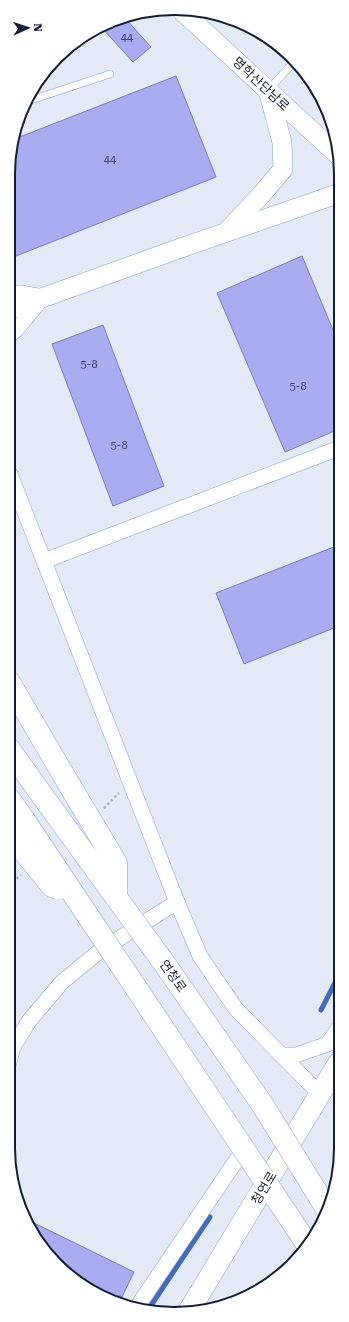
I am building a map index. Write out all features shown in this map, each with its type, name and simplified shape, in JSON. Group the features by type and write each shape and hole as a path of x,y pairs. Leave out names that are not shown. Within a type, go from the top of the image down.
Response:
{"highway":[{"path":"15,691 116,863 116,897"},
{"name":"연청로","path":"15,757 164,962 262,1104 324,1204"},
{"path":"16,827 72,893 304,1240"}],"main road":[{"name":"청연로","path":"192,1306 334,1071"}],"street":[{"name":"명학산단남로","path":"187,15 332,151"},
{"path":"224,233 262,194 282,169 282,142 268,90"},
{"path":"15,308 224,233 334,196"},
{"path":"15,294 43,297"},
{"path":"15,331 43,297"},
{"path":"44,561 334,450"},
{"path":"15,487 177,902 200,956 236,1009 320,1094"},
{"path":"15,1044 25,1028 62,982 101,950 177,902"},
{"path":"281,1055 296,1055 328,1044 334,1035"},
{"path":"140,1303 244,1149"}],"lane":[{"path":"268,90 291,66"},
{"path":"34,99 110,74"}],"building":[{"path":"128,21 151,47 133,62 105,31"},
{"path":"176,76 216,177 15,256 15,164 19,137"},
{"path":"302,256 334,332 334,431 285,452 217,293"},
{"path":"103,325 164,486 113,506 52,344"},
{"path":"334,547 334,628 244,664 216,593"},
{"path":"34,1223 134,1272 122,1297 119,1295 118,1297 104,1291 77,1274 48,1245"}],"waterway":[{"path":"321,1010 334,985"},
{"path":"151,1305 210,1217"}]}
